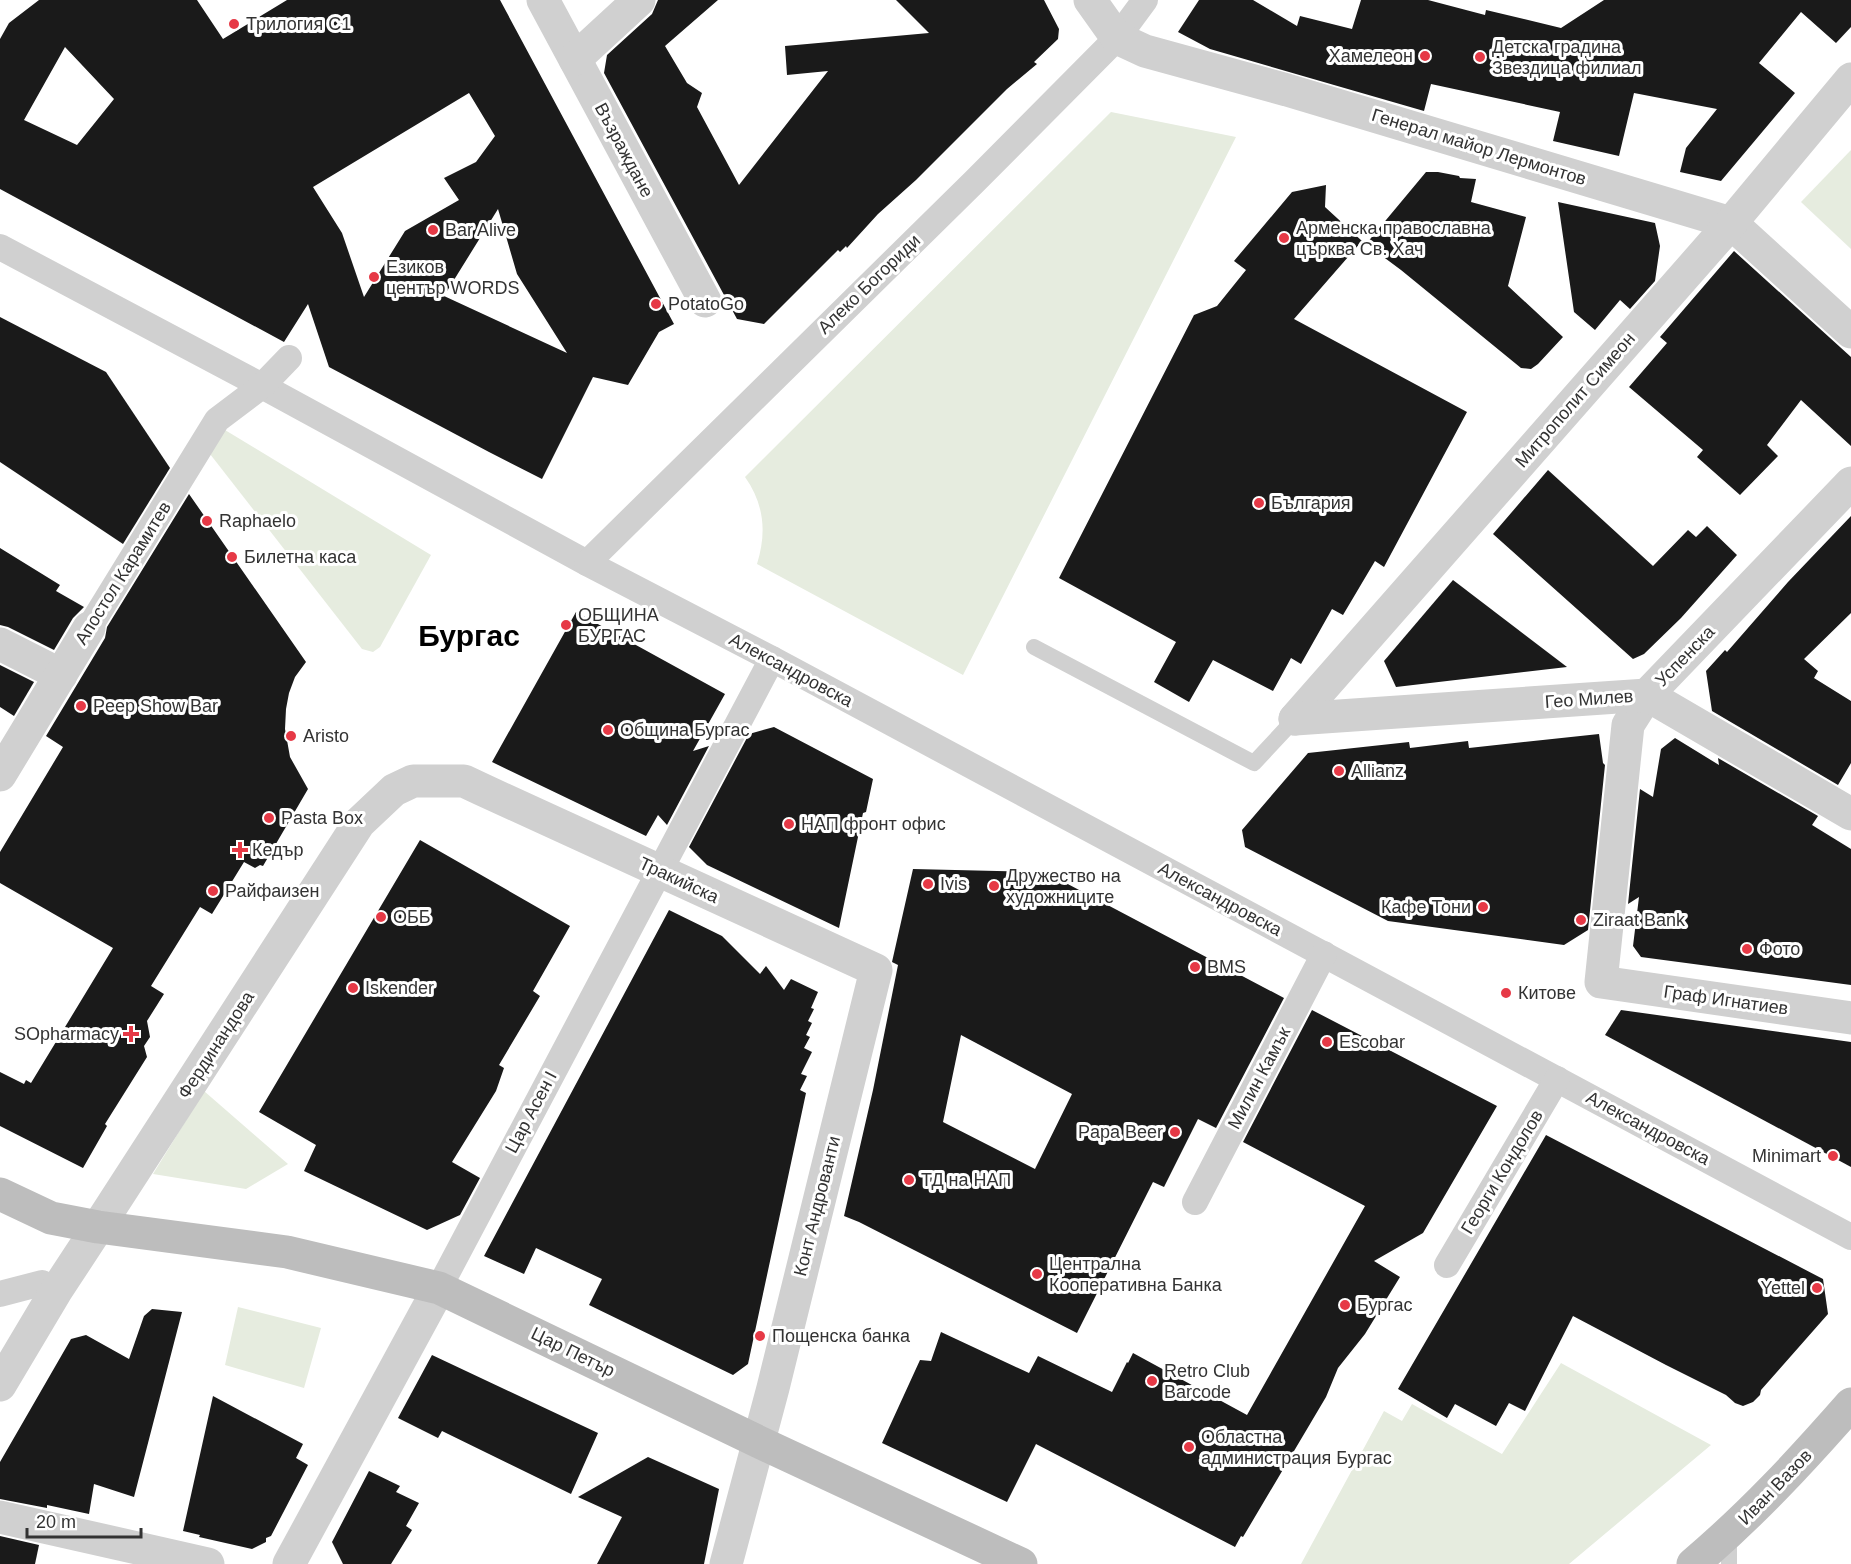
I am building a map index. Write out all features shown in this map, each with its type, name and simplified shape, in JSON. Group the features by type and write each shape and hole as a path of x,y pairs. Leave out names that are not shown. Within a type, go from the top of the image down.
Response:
{"main road":[{"name":"Цар Петър","path":"0,1194 51,1218 98,1227 287,1252 439,1288 759,1442 1021,1564"},
{"name":"Иван Вазов","path":"1694,1564 1729,1549 1851,1404"}],"street":[{"name":"Възраждане","path":"543,0 705,300"},
{"path":"575,59 639,0"},
{"name":"Генерал майор Лермонтов","path":"1090,0 1117,38 1145,51 1287,90 1731,223 1851,333"},
{"name":"Алеко Богориди","path":"587,563 1117,38 1145,0"},
{"name":"Митрополит Симеон","path":"1295,719 1731,223 1851,79"},
{"name":"Александровска","path":"0,247 587,563 772,659 1851,1237"},
{"name":"Апостол Карамитев","path":"0,775 217,420 262,386 289,358"},
{"name":"Успенска","path":"1601,982 1628,725 1647,695 1851,483"},
{"path":"0,644 61,675"},
{"name":"Цар Асен I","path":"289,1564 439,1288 772,659"},
{"name":"Гео Милев","path":"1295,719 1647,695 1851,814"},
{"name":"Фердинандова","path":"0,1385 56,1291 359,823 394,790 413,781 464,782 481,789"},
{"name":"Тракийска","path":"481,789 876,970"},
{"name":"Милин Камък","path":"1195,1202 1324,954"},
{"name":"Конт Андрованти","path":"726,1564 759,1442 876,970"},
{"name":"Граф Игнатиев","path":"1601,982 1851,1018"},
{"name":"Георги Кондолов","path":"1447,1265 1557,1079"},
{"path":"0,1294 42,1283"},
{"path":"0,1517 208,1564"}],"lane":[{"path":"1034,647 1254,763 1295,719"}],"shaded area":[{"path":"1111,112 1236,137 963,675 757,564 762,541 762,519 756,497 745,477"},
{"path":"1851,150 1851,249 1801,202"},
{"path":"225,430 431,555 380,647 373,652 362,649 210,454"},
{"path":"204,1091 288,1164 246,1189 153,1174"},
{"path":"238,1307 321,1328 304,1388 225,1365"},
{"path":"1561,1363 1711,1445 1569,1564 1301,1564 1384,1411 1402,1421 1412,1404 1502,1454"}],"building":[{"path":"39,0 197,0 223,39 287,0 500,0 674,324 659,332 628,385 593,377 542,479 329,367 308,304 284,342 0,189 0,39 9,23","holes":["65,47 114,99 77,145 24,120","469,93 495,136 476,162 444,178 459,200 405,231 364,297 342,233 313,187","498,209 517,274 567,353 444,296"]},
{"path":"658,0 718,0 665,46 687,83 702,93 697,107 739,185 828,71 787,75 785,46 929,33 896,0 1044,0 1059,29 1058,39 1034,62 1037,64 1007,89 916,180 878,214 847,248 846,246 840,252 838,250 764,324 737,319 604,73 607,55 652,14"},
{"path":"1199,0 1253,0 1297,26 1300,16 1352,29 1361,0 1428,0 1485,15 1486,10 1561,28 1604,0 1851,0 1851,27 1836,43 1801,12 1759,63 1795,93 1721,181 1680,172 1686,148 1717,109 1634,93 1619,156 1553,141 1560,112 1431,84 1424,111 1210,49 1178,32"},
{"path":"1426,172 1476,179 1471,202 1526,217 1508,286 1563,337 1531,369 1521,368 1366,244"},
{"name":"България","path":"1326,185 1325,207 1362,241 1294,319 1467,412 1384,567 1375,561 1343,615 1332,609 1301,664 1291,658 1273,691 1213,660 1189,702 1154,682 1176,642 1059,578 1194,315 1217,306 1246,270 1234,261 1292,192"},
{"path":"1558,202 1655,223 1660,246 1655,281 1630,309 1620,300 1595,330 1574,312"},
{"path":"1734,251 1851,357 1851,446 1801,400 1767,445 1778,456 1740,495 1697,457 1703,450 1629,387 1667,343 1660,337"},
{"path":"0,317 106,372 170,468 123,544 0,462"},
{"path":"1548,470 1653,566 1688,530 1696,537 1707,526 1737,555 1681,618 1644,654 1633,659 1493,534"},
{"path":"189,494 306,662 295,677 289,693 285,729 290,757 308,789 263,866 255,868 244,862 212,914 200,907 151,986 164,994 147,1021 150,1037 144,1046 147,1057 105,1124 107,1126 83,1168 0,1126 0,1072 24,1084 26,1080 31,1083 113,948 0,883 0,852 63,747 46,736 105,638 107,627"},
{"path":"1851,516 1851,613 1804,659 1818,671 1814,678 1851,701 1851,763 1838,785 1712,711 1706,671 1725,650 1727,652 1788,582"},
{"path":"0,548 60,585 56,591 84,607 73,618 54,650 0,625"},
{"path":"1453,580 1567,667 1396,687 1384,661"},
{"name":"Община Бургас","path":"576,612 725,694 693,751 709,746 667,825 658,815 646,836 492,762"},
{"path":"0,665 34,682 14,716 0,707"},
{"name":"НАП фронт офис","path":"774,727 873,779 866,812 863,813 839,928 707,865 689,847 749,734"},
{"path":"1599,734 1605,765 1588,930 1564,945 1388,921 1245,847 1242,830 1308,753 1409,742 1410,748 1468,741 1469,748"},
{"path":"1675,738 1719,765 1718,758 1818,816 1812,825 1851,849 1851,985 1641,957 1633,946 1639,897 1628,904 1640,789 1653,797 1661,749"},
{"path":"420,840 570,926 533,991 540,996 499,1065 504,1068 496,1091 452,1162 480,1178 460,1215 427,1230 304,1171 316,1145 259,1112"},
{"path":"913,869 1045,872 1284,998 1216,1128 1198,1119 1164,1187 1153,1182 1077,1333 844,1216 873,1090 898,965 892,962","holes":["961,1035 1072,1094 1035,1169 943,1122"]},
{"path":"669,910 722,936 760,974 766,966 784,990 791,979 818,992 808,1021 812,1023 806,1035 810,1037 804,1048 812,1052 801,1074 807,1076 800,1090 806,1093 748,1364 733,1375 589,1305 602,1279 536,1248 524,1274 484,1256"},
{"path":"1312,1010 1497,1106 1423,1233 1374,1261 1400,1277 1365,1334 1338,1368 1326,1397 1235,1547 1036,1444 1007,1502 882,1443 920,1360 931,1361 941,1332 1029,1373 1038,1356 1112,1392 1133,1353 1247,1415 1365,1206 1243,1142"},
{"path":"1621,1010 1851,1042 1851,1167 1605,1035"},
{"path":"1546,1135 1823,1279 1828,1314 1753,1402 1743,1406 1735,1403 1726,1395 1573,1316 1525,1411 1509,1403 1496,1426 1455,1404 1447,1418 1398,1389"},
{"path":"152,1309 182,1312 134,1497 94,1484 89,1514 47,1505 47,1508 0,1499 0,1462 71,1339 86,1335 129,1359 144,1316"},
{"path":"432,1355 598,1433 571,1494 442,1431 438,1438 398,1418"},
{"path":"213,1396 303,1444 296,1458 308,1465 271,1536 266,1538 266,1542 252,1549 183,1531"},
{"path":"648,1457 719,1489 704,1564 597,1564 622,1517 578,1497"},
{"path":"369,1471 400,1486 396,1492 419,1503 406,1526 412,1530 391,1564 343,1564 332,1542"},
{"path":"0,1536 39,1545 35,1564 0,1564"}],"place":[{"name":"Трилогия С1","path":"234,24"},
{"name":"Хамелеон","path":"1425,56"},
{"name":"Детска градина Звездица филиал","path":"1480,57"},
{"name":"Bar Alive","path":"433,230"},
{"name":"Арменска православна църква Св. Хач","path":"1284,238"},
{"name":"Езиков център WORDS","path":"374,277"},
{"name":"PotatoGo","path":"656,304"},
{"name":"България","path":"1259,503"},
{"name":"Raphaelo","path":"207,521"},
{"name":"Билетна каса","path":"232,557"},
{"name":"ОБЩИНА БУРГАС","path":"566,625"},
{"name":"Peep Show Bar","path":"81,706"},
{"name":"Община Бургас","path":"608,730"},
{"name":"Aristo","path":"291,736"},
{"name":"Allianz","path":"1339,771"},
{"name":"Pasta Box","path":"269,818"},
{"name":"НАП фронт офис","path":"789,824"},
{"name":"Кедър","path":"240,850"},
{"name":"Ivis","path":"928,884"},
{"name":"Дружество на художниците","path":"994,886"},
{"name":"Райфаизен","path":"213,891"},
{"name":"Кафе Тони","path":"1483,907"},
{"name":"ОББ","path":"381,917"},
{"name":"Ziraat Bank","path":"1581,920"},
{"name":"Фото","path":"1747,949"},
{"name":"BMS","path":"1195,967"},
{"name":"Iskender","path":"353,988"},
{"name":"Китове","path":"1506,993"},
{"name":"SOpharmacy","path":"131,1034"},
{"name":"Escobar","path":"1327,1042"},
{"name":"Papa Beer","path":"1175,1132"},
{"name":"Minimart","path":"1833,1156"},
{"name":"ТД на НАП","path":"909,1180"},
{"name":"Централна Кооперативна Банка","path":"1037,1274"},
{"name":"Yettel","path":"1817,1288"},
{"name":"Бургас","path":"1345,1305"},
{"name":"Пощенска банка","path":"760,1336"},
{"name":"Retro Club Barcode","path":"1152,1381"},
{"name":"Областна администрация Бургас","path":"1189,1447"}],"district":[{"name":"Бургас","path":"469,636"}]}
